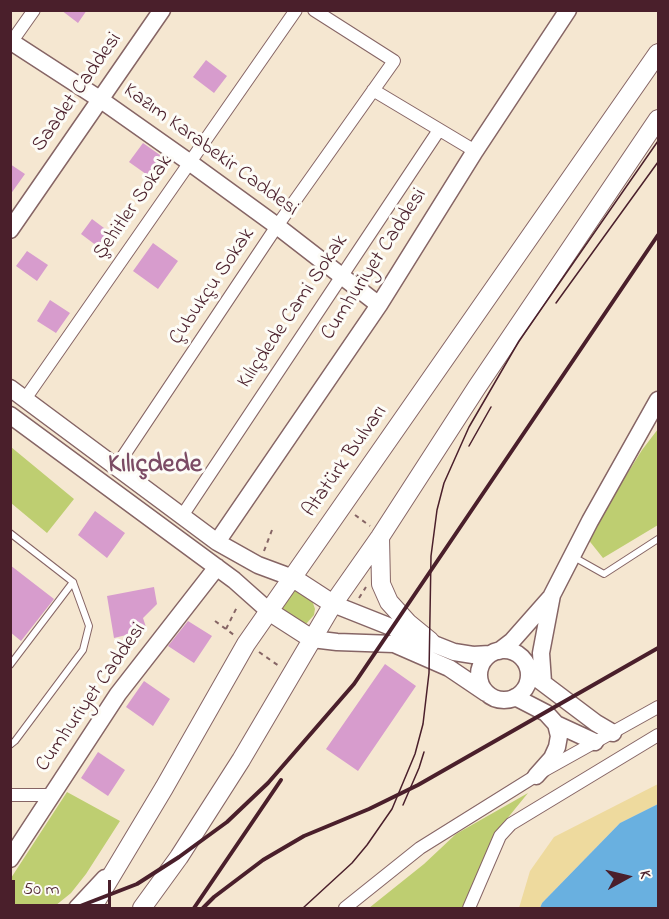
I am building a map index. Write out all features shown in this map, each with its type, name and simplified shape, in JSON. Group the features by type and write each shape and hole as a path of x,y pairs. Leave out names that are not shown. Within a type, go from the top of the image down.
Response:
{"main road":[{"name":"Saadet Caddesi","path":"10,230 162,10"},
{"name":"Cumhuriyet Caddesi","path":"217,542 379,305 475,151 568,10"},
{"name":"Kazım Karabekir Caddesi","path":"11,42 101,100 189,162 379,305"},
{"name":"Atatürk Bulvarı","path":"92,909 246,644 658,53"},
{"path":"142,909 179,857 228,779 333,604 658,119"},
{"path":"10,388 217,542 258,565 293,578 333,604 454,652 472,655 513,652 520,656 528,672 526,686 515,697"},
{"path":"486,693 479,673 480,665 494,652 512,641 552,595 654,413 658,400"},
{"path":"10,416 217,567 270,612 312,639 394,644 449,668 499,699 515,697 546,713 556,724 595,742"},
{"path":"380,535 381,584 389,602 408,623 430,641"},
{"name":"Cumhuriyet Caddesi","path":"10,859 118,694 217,567"},
{"path":"543,682 541,653 552,595"},
{"path":"528,672 612,733"},
{"path":"536,776 552,758 557,747 559,735 556,724"},
{"path":"77,909 118,863"}],"street":[{"path":"11,42 34,10"},
{"name":"Şehitler Sokak","path":"25,399 296,10"},
{"name":"Çubukçu Sokak","path":"116,467 277,226 394,61 314,10"},
{"path":"373,90 475,151"},
{"name":"Kılıçdede Cami Sokak","path":"182,516 439,130"},
{"path":"345,909 420,848 536,776 658,707"},
{"path":"469,909 500,836 511,824 658,735"},
{"path":"10,795 51,795"}],"lane":[{"path":"10,533 73,582 89,626 83,650 15,741 10,744"},
{"path":"572,556 604,574 658,538"},
{"path":"10,665 73,582"}],"path":[{"path":"343,506 380,535"},
{"path":"215,621 290,674"}],"green space":[{"path":"658,429 658,525 603,558 587,538 642,450"},
{"path":"11,447 74,499 47,533 11,503"},
{"path":"295,590 311,597 315,609 314,615 306,624 294,627 278,605 284,594"},
{"path":"67,792 120,821 86,874 71,893 55,906 11,908 11,878"},
{"path":"528,793 495,838 468,908 369,908 424,864 456,834"}],"sand":[{"path":"658,784 658,804 620,823 542,903 540,908 519,908 530,871 554,837"}],"water":[{"path":"658,804 658,908 540,908 542,903 620,823"}],"building":[{"path":"61,10 87,10 78,23"},
{"path":"206,60 227,76 214,93 193,77"},
{"path":"143,143 167,160 153,179 129,162"},
{"path":"10,164 25,174 10,195"},
{"path":"92,219 112,234 101,249 81,234"},
{"path":"153,243 178,261 158,289 133,271"},
{"path":"27,251 48,265 37,281 16,266"},
{"path":"50,300 70,313 56,333 37,321"},
{"path":"95,511 125,533 107,558 78,535"},
{"path":"10,565 54,599 21,641 10,632"},
{"path":"154,587 157,604 143,618 147,630 114,638 107,596"},
{"path":"188,621 212,636 194,663 168,646"},
{"path":"385,664 416,686 358,771 326,749"},
{"path":"144,681 170,699 153,726 126,707"},
{"path":"98,752 125,770 108,796 81,778"}],"tram line":[{"path":"303,908 352,863 367,845 392,809 415,754 423,724 429,673 431,556 437,510 444,483 469,427 519,341 658,141"},
{"path":"556,303 658,162"},
{"path":"469,446 491,407"},
{"path":"403,805 424,752"}],"railway":[{"path":"75,908 137,884 227,822 268,783 354,684 658,235"},
{"path":"203,908 263,860 304,836 369,809 418,785 658,648"},
{"path":"194,908 281,780"}],"district":[{"name":"Kılıçdede","path":"155,467"}]}
